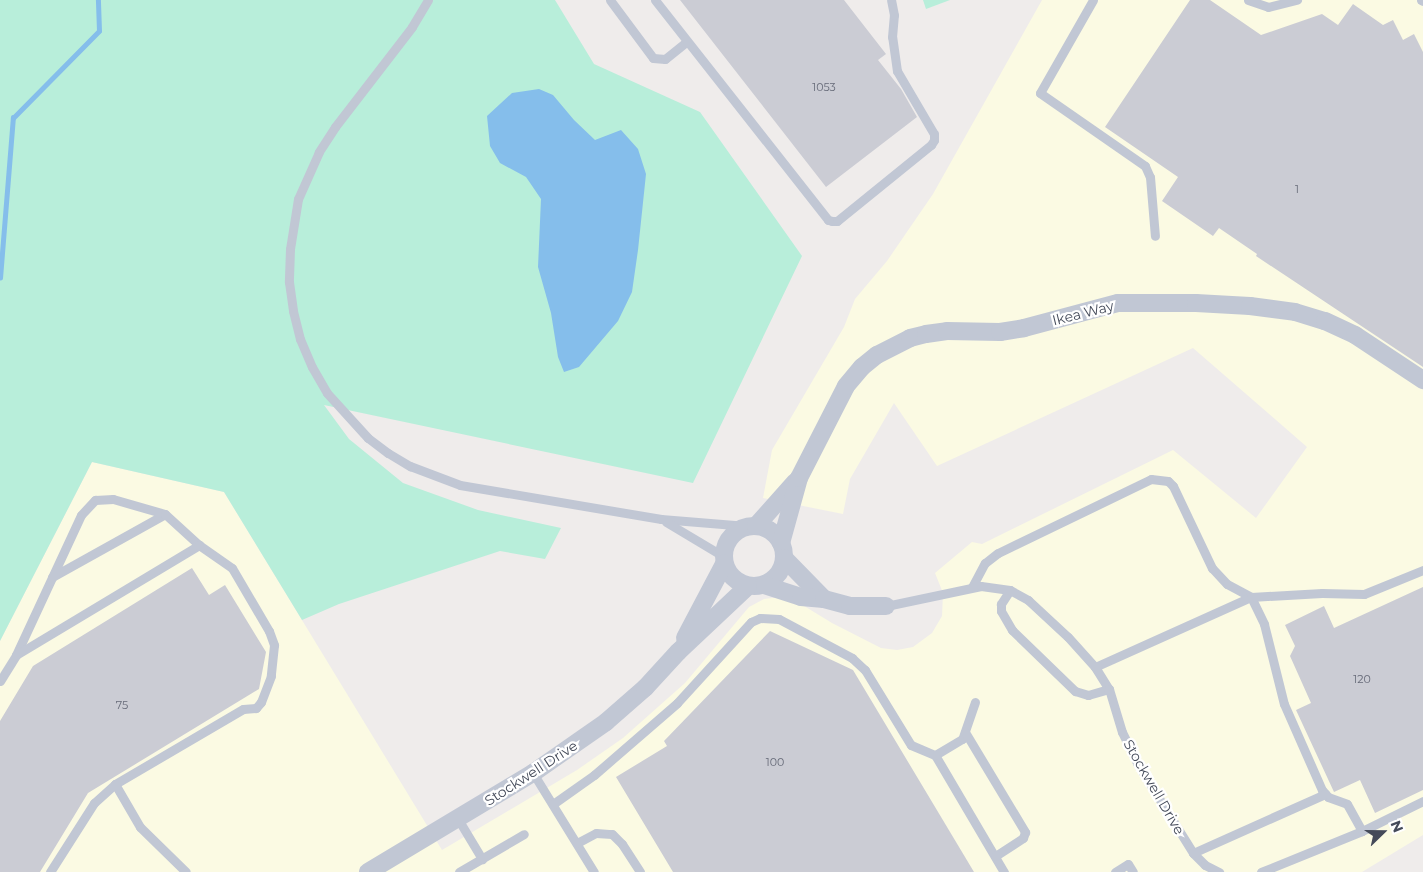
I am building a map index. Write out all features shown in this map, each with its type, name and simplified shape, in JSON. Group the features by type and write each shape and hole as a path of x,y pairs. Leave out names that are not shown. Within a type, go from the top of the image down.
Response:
{"street":[{"name":"Ikea Way","path":"783,551 799,478 839,397 862,367 893,346 926,334 947,331 1000,332 1024,328 1118,304 1186,303 1250,306 1295,312 1325,320 1355,335 1423,380"},
{"name":"Ikea Way","path":"751,526 799,478"},
{"path":"783,551 778,574 756,585 731,576 724,560 730,537 751,526 768,529 783,551 824,600"},
{"name":"Stockwell Drive","path":"678,652 724,560"},
{"name":"Stockwell Drive","path":"368,872 568,751 620,711 678,652 756,585 801,597 858,607 886,606"}],"lane":[{"path":"428,0 412,27 319,152 298,199 290,249 289,282 293,311 300,339 312,367 327,393 368,438 388,453 419,470 460,485 661,519 751,526"},
{"path":"610,0 654,58 665,60 687,41"},
{"path":"654,0 828,220 837,221 931,146 934,140 934,134 897,71 892,37 894,15 892,0"},
{"path":"1093,0 1040,93 1141,163 1148,170 1154,236"},
{"path":"1248,0 1268,7 1297,0"},
{"path":"972,587 985,563 998,553 1151,479 1159,478 1168,481 1178,493 1212,568 1227,584 1251,597 1264,624 1284,704 1325,794 1347,804 1362,831"},
{"path":"0,681 16,655 81,515 95,500 112,499 165,514 199,545 232,568 269,630 274,645 269,681 256,708 243,709 115,784 94,803 50,872"},
{"path":"52,577 165,514"},
{"path":"661,519 724,560"},
{"path":"16,655 199,545"},
{"path":"1095,667 1251,597 1322,593 1364,594 1423,570"},
{"name":"Stockwell Drive","path":"886,606 972,587 990,586 1010,590 1043,613 1095,667 1109,689 1128,745 1193,853 1205,865 1219,872"},
{"path":"1010,590 1001,604 1001,611 1012,630 1075,691 1088,695 1109,689"},
{"path":"553,804 594,775 677,703 751,622 760,618 779,619 852,658 865,670 911,745 935,755 1004,872"},
{"path":"935,755 962,739 975,702"},
{"path":"965,732 1025,832 1023,838 995,856"},
{"path":"532,774 553,804 594,872"},
{"path":"115,784 140,827 186,872"},
{"path":"1193,853 1325,794"},
{"path":"1262,872 1362,831 1423,801"},
{"path":"458,819 482,859"},
{"path":"577,843 596,833 612,834 622,844 640,872"},
{"path":"460,872 524,834"},
{"path":"1115,872 1130,868"}],"shaded area":[{"path":"1042,0 1423,0 1423,835 1362,872 0,872 0,641 92,462 224,492 442,850 577,770 623,738 685,683 749,607 764,599 780,597 796,601 832,623 881,648 897,650 913,647 932,633 942,616 943,593 935,573 972,542 982,544 1173,450 1256,518 1307,447 1193,348 937,466 894,403 850,479 843,514 763,498 772,450 844,327 855,299 887,261 933,194"}],"green space":[{"path":"0,0 555,0 594,64 700,112 802,256 693,483 324,405 349,439 403,483 478,510 561,528 545,559 500,551 339,604 302,620 224,492 92,462 0,641"},
{"path":"923,0 950,0 926,9"}],"water":[{"path":"539,89 553,95 574,120 595,140 621,130 638,149 646,174 632,292 618,321 579,367 564,372 558,357 551,313 538,267 541,199 526,177 500,163 490,146 487,116 512,93"}],"building":[{"path":"680,0 844,0 886,54 878,60 901,89 917,117 826,187"},
{"path":"1190,0 1210,0 1261,35 1322,14 1338,25 1353,4 1383,25 1393,20 1403,40 1414,34 1423,52 1423,367 1256,256 1257,254 1219,228 1213,236 1162,201 1178,177 1105,127"},
{"path":"192,568 209,595 225,585 266,652 259,689 88,793 40,872 0,872 0,721 33,666"},
{"path":"1423,587 1423,790 1375,813 1360,780 1334,792 1296,710 1311,703 1290,656 1295,646 1285,625 1324,606 1334,628"},
{"path":"770,631 853,670 974,872 673,872 616,777 667,746 664,741"}],"waterway":[{"path":"0,278 13,118 99,31 98,0"}]}
